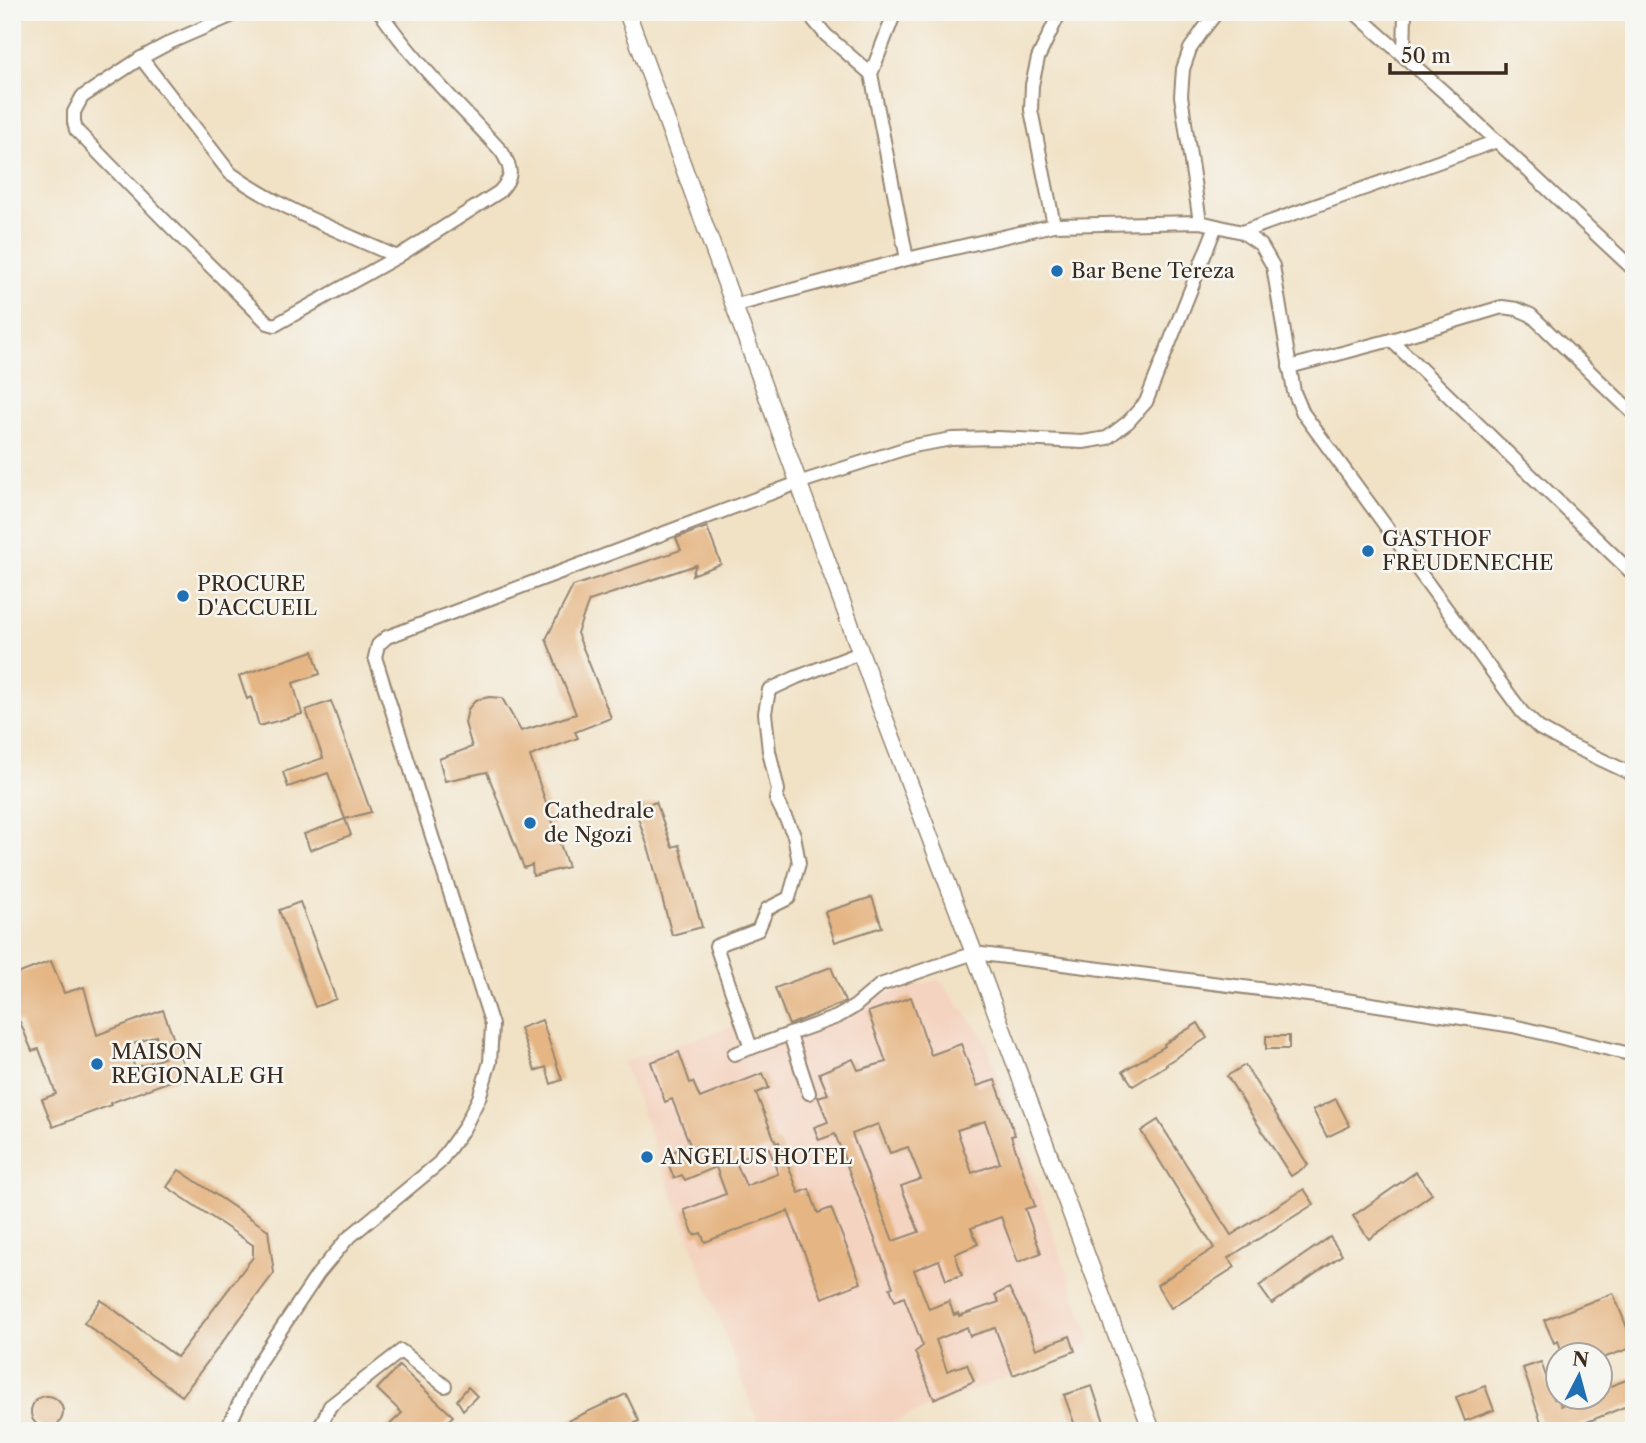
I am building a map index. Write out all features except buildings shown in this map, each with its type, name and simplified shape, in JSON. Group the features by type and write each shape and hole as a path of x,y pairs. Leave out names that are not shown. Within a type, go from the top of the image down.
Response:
{"street":[{"path":"240,12 141,58 82,97 74,112 74,122 76,130 172,228 268,323 275,325 397,257 499,192 508,183 511,174 509,163 502,152 418,60 380,12"},
{"path":"626,12 860,653 1152,1431"},
{"path":"807,12 826,35 871,74"},
{"path":"895,12 871,74 907,259"},
{"path":"1054,225 1031,110 1032,85 1038,58 1060,12"},
{"path":"1200,222 1181,96 1183,69 1190,50 1217,12"},
{"path":"1354,12 1404,55 1634,270"},
{"path":"1404,55 1405,12"},
{"path":"141,58 230,173 280,204 397,257"},
{"path":"1242,232 1497,141"},
{"path":"733,306 907,259 1054,225 1200,222 1242,232 1261,245 1272,267 1294,392 1303,412 1522,712 1539,728 1634,775"},
{"path":"226,1431 259,1362 318,1274 347,1239 439,1163 464,1128 478,1098 489,1062 492,1025 375,657 378,645 387,637 798,483 913,446 952,439 1083,442 1107,438 1128,422 1146,402 1216,226"},
{"path":"1289,367 1502,307 1517,309 1531,315 1634,414"},
{"path":"1391,340 1634,575"},
{"path":"751,1048 716,946 758,930 766,909 789,898 799,863 794,835 776,799 778,790 769,751 765,713 769,690 860,653"},
{"path":"734,1054 837,1017 854,1007 880,985 974,953 1339,999 1513,1026 1634,1055"},
{"path":"790,1035 809,1093"},
{"path":"318,1431 330,1406 401,1351 445,1386"},
{"path":"12,1427 16,1431"}],"shaded area":[{"path":"939,979 984,1037 1092,1344 911,1414 876,1431 761,1431 623,1062 743,1023 752,1048 799,1037 874,997"}],"place":[{"name":"Bar Bene Tereza","path":"1057,271"},
{"name":"GASTHOF FREUDENECHE","path":"1368,551"},
{"name":"PROCURE D'ACCUEIL","path":"183,596"},
{"name":"Cathedrale de Ngozi","path":"530,823"},
{"name":"MAISON REGIONALE GH","path":"97,1064"},
{"name":"ANGELUS HOTEL","path":"647,1157"}]}
